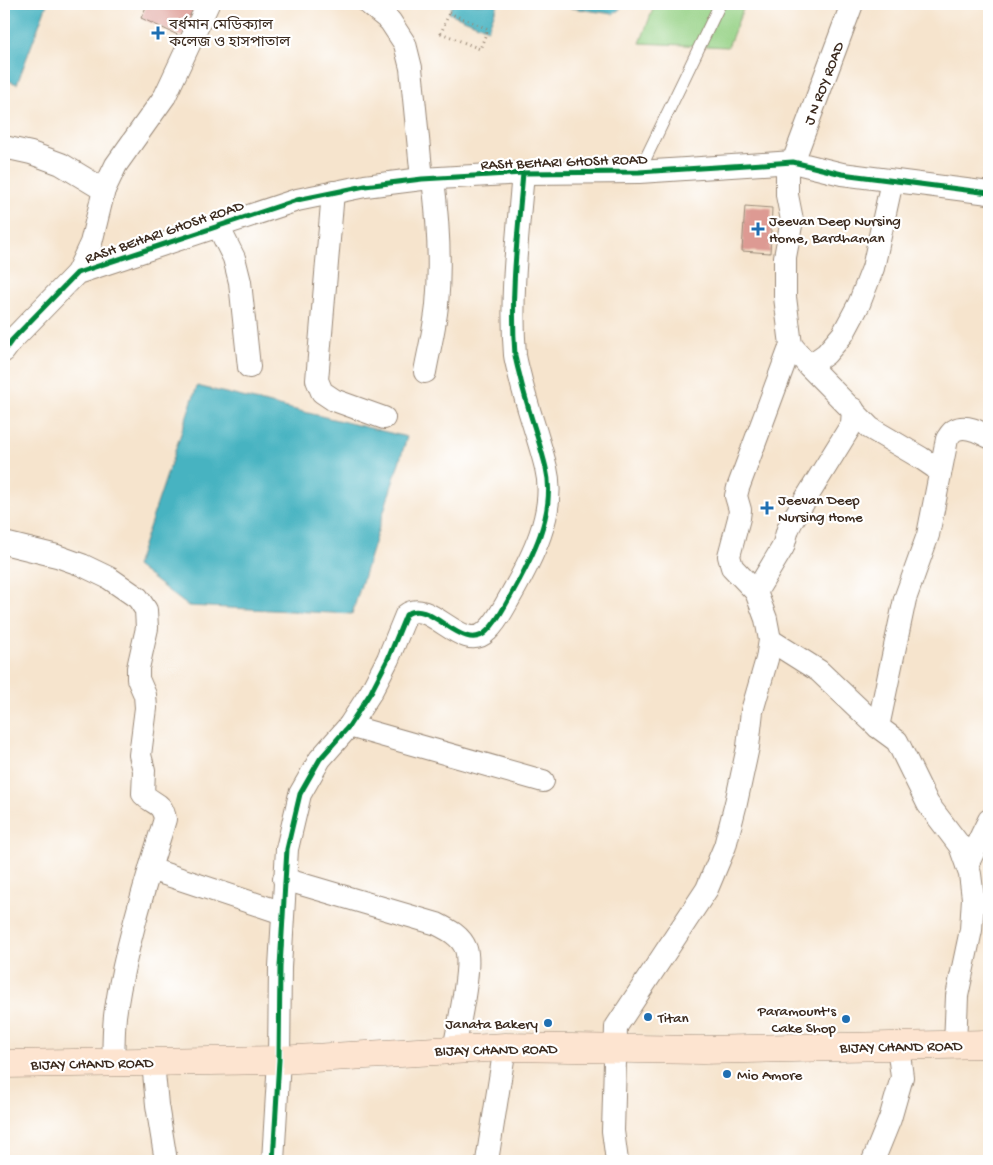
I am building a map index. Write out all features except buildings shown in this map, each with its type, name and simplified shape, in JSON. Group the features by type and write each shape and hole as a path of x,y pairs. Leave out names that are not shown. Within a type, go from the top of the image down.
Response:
{"main road":[{"name":"BIJAY CHAND ROAD","path":"4,1064 279,1060 506,1047 702,1050 989,1044"}],"street":[{"path":"77,273 91,243 104,190 116,164 165,96 208,4"},
{"path":"369,4 390,21 404,44 411,68 427,179 437,216 437,306 425,372"},
{"name":"J N ROY ROAD","path":"790,162 852,4"},
{"path":"4,146 61,164 104,190"},
{"path":"617,1161 614,1131 616,1027 708,889 725,846 748,747 752,711 767,659 770,640 766,618 756,592 732,567 729,556 740,510 736,496 791,345 785,297 785,257 792,220 788,195 790,162"},
{"name":"RASH BEHARI GHOSH ROAD","path":"4,352 12,340 77,273 297,200 365,186 427,179 523,173 638,172 790,162 842,174 989,193"},
{"path":"273,1161 279,1060 284,879 287,849 300,794 320,759 348,726 371,692 388,659 406,615 411,611 419,610 471,638 486,633 497,620 526,569 542,531 548,502 547,470 515,357 513,316 523,173"},
{"path":"809,366 832,348 843,334 859,304 873,268 892,181"},
{"path":"333,192 318,380 322,392 334,400 384,418"},
{"path":"218,226 234,258 240,282 248,367"},
{"path":"791,345 870,428 940,471"},
{"path":"756,592 783,547 792,521 852,424 853,409"},
{"path":"878,727 905,600 928,535 947,439 954,430 965,428 980,432 989,437"},
{"path":"4,543 57,556 91,569 109,578 138,598 146,610 147,628 138,668 138,678 145,695 146,708 140,755 144,770 143,794 164,810 165,819 137,913 116,1011 113,1063"},
{"path":"770,640 819,671 878,727 897,741 928,804 960,846 970,874 973,898 972,930 957,996 955,1045"},
{"path":"348,726 542,781"},
{"path":"967,865 989,820"},
{"path":"150,869 283,913"},
{"path":"284,879 438,924 454,933 466,949 467,967 454,1049"},
{"path":"873,1161 890,1119 902,1077 898,1046"},
{"path":"487,1161 506,1047"},
{"path":"153,1062 157,1105 166,1161"}],"lane":[{"path":"638,172 720,4"}],"path":[{"path":"449,13 488,29 480,48 441,33 449,13"}],"green space":[{"path":"655,4 745,4 728,47 640,43"}],"water":[{"path":"4,4 47,4 17,84 4,79"},
{"path":"453,4 498,4 488,29 449,13"},
{"path":"545,4 627,4 613,14"},
{"path":"197,386 407,437 352,614 188,606 136,566"}],"cycle path":[{"path":"4,351 12,340 77,273 297,200 365,186 422,179 523,173 639,172 793,162 842,174 989,193"},
{"path":"273,1161 279,1060 280,967 287,849 300,794 320,759 349,726 371,692 388,659 406,615 415,611 425,613 467,636 478,637 487,631 500,615 534,552 545,518 548,502 546,468 515,355 514,286 523,173"}],"place":[{"name":"বর্ধমান মেডিক্যাল কলেজ ও হাসপাতাল","path":"158,33"},
{"name":"Jeevan Deep Nursing Home, Bardhaman","path":"758,229"},
{"name":"Jeevan Deep Nursing Home","path":"767,508"},
{"name":"Titan","path":"648,1017"},
{"name":"Paramount's Cake Shop","path":"846,1019"},
{"name":"Janata Bakery","path":"548,1023"},
{"name":"Mio Amore","path":"727,1074"}]}
